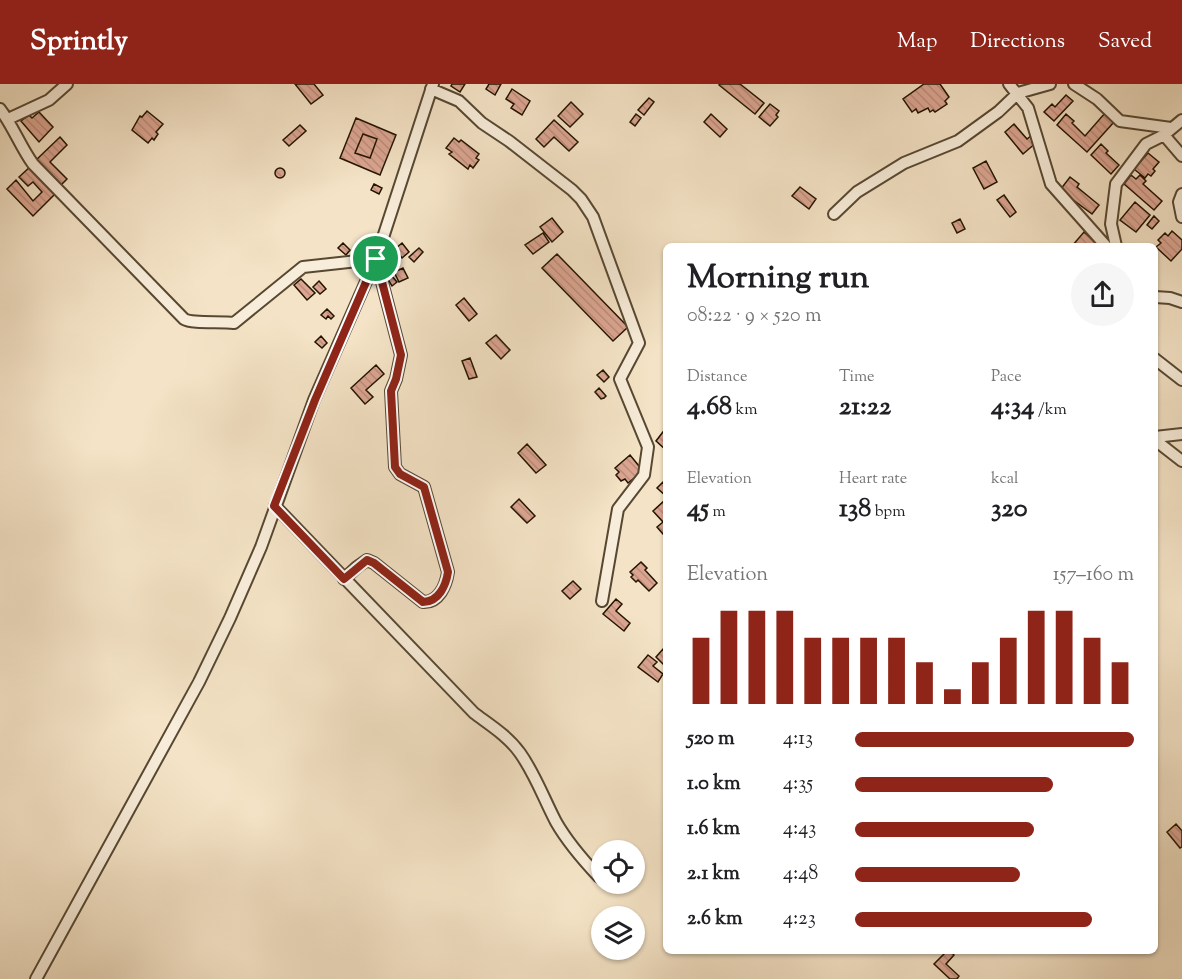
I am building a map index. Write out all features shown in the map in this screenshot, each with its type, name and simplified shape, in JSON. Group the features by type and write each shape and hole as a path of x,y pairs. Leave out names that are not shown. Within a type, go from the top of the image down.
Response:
{"street":[{"path":"8,120 48,100 67,84"},
{"path":"1010,84 1028,108 1051,184 1103,243"},
{"path":"834,214 857,192 904,163 958,141 998,112 1018,93 1050,84"},
{"path":"1074,84 1097,99 1120,121 1168,131 1182,156"},
{"path":"36,979 199,682 261,547 274,506 315,400 376,259 432,87 459,101 482,123 509,141 581,199 593,217 639,343 620,379 648,447 644,475 618,509 602,601"},
{"path":"0,109 8,120 20,146 33,164 190,323 205,321 234,323 303,267 376,259"},
{"path":"1115,243 1111,224 1116,184 1146,144 1182,120"},
{"path":"1182,194 1179,202 1182,217"},
{"path":"344,579 367,560 374,563 423,602 429,602 440,593 447,581 448,572 424,487 400,474 395,467 391,391 401,355 376,259"},
{"path":"1158,297 1182,302"},
{"path":"1158,361 1182,380"},
{"path":"1158,438 1182,434"},
{"path":"1158,441 1182,461"},
{"path":"274,506 474,713 508,739 519,751 556,822 591,868"}],"building":[{"path":"295,84 314,84 323,95 311,104"},
{"path":"452,84 465,84 460,92 451,86"},
{"path":"489,84 501,84 495,95 486,89"},
{"path":"720,84 740,84 764,103 755,114"},
{"path":"924,84 940,84 949,97 945,101 947,104 935,112 933,110 930,112 928,108 918,113 916,109 912,112 903,99"},
{"path":"512,89 530,101 522,115 511,108 514,104 506,99"},
{"path":"1066,95 1073,101 1054,121 1044,112 1052,104 1055,107"},
{"path":"649,98 654,102 644,115 638,110"},
{"path":"571,102 583,114 570,127 558,116"},
{"path":"770,104 779,111 776,115 778,117 770,126 759,117"},
{"path":"147,111 163,124 156,132 158,134 154,140 152,138 148,143 132,130 140,116 142,117"},
{"path":"39,112 53,127 39,142 21,121 29,115 32,118"},
{"path":"1105,113 1114,122 1087,152 1057,125 1066,114 1085,136"},
{"path":"636,114 641,118 635,126 630,122"},
{"path":"711,114 727,129 720,137 704,122"},
{"path":"356,118 396,135 380,175 340,158","holes":["363,134 377,139 370,158 355,153"]},
{"path":"554,120 578,142 569,151 554,137 544,147 536,139"},
{"path":"1014,124 1027,139 1032,135 1037,142 1023,154 1005,132"},
{"path":"300,125 306,131 289,146 283,140"},
{"path":"363,134 377,139 370,158 355,153"},
{"path":"60,137 67,145 50,162 67,179 59,187 34,162"},
{"path":"454,138 459,142 461,140 479,154 476,158 479,160 473,168 470,165 468,169 449,154 452,152 446,148"},
{"path":"1101,144 1108,151 1106,153 1119,165 1111,174 1091,155"},
{"path":"1148,153 1159,162 1151,176 1148,174 1145,178 1134,169"},
{"path":"986,161 997,182 984,189 973,168"},
{"path":"31,166 57,192 33,216 7,189 16,180 33,201 42,192 33,182 28,186 19,177"},
{"path":"280,168 285,173 280,178 275,173"},
{"path":"1131,175 1136,179 1140,175 1146,181 1143,184 1162,201 1154,210 1124,184"},
{"path":"1070,177 1079,184 1077,187 1099,205 1092,214 1060,190"},
{"path":"374,184 382,188 379,194 371,190"},
{"path":"800,187 816,199 809,209 792,196"},
{"path":"1004,195 1016,212 1010,217 997,200"},
{"path":"1135,202 1150,215 1136,232 1120,220"},
{"path":"1154,216 1159,221 1152,229 1147,225"},
{"path":"552,218 563,232 552,242 540,227"},
{"path":"960,219 965,229 957,233 952,223"},
{"path":"1172,231 1182,240 1182,249 1171,261 1158,249 1161,243 1158,240 1165,233 1168,236"},
{"path":"1084,232 1096,243 1075,243"},
{"path":"543,233 549,242 533,254 525,245"},
{"path":"343,243 350,250 346,255 338,248"},
{"path":"402,243 409,252 402,258 395,249"},
{"path":"419,248 423,252 414,262 409,257"},
{"path":"557,254 628,327 613,341 542,268"},
{"path":"403,268 408,278 399,282 394,272"},
{"path":"391,275 397,282 392,286 387,278"},
{"path":"301,279 315,293 307,300 294,285"},
{"path":"319,281 326,289 320,294 313,287"},
{"path":"464,298 477,314 469,321 456,305"},
{"path":"327,309 334,316 331,319 328,316 326,319 321,315"},
{"path":"496,335 510,350 501,359 486,343"},
{"path":"321,336 327,343 322,348 315,342"},
{"path":"470,358 477,377 469,379 462,361"},
{"path":"376,365 384,374 366,390 373,397 365,404 351,388"},
{"path":"603,370 609,377 604,382 597,375"},
{"path":"599,388 606,396 601,399 595,392"},
{"path":"663,432 663,447 656,441"},
{"path":"527,444 546,465 536,473 518,453"},
{"path":"630,455 643,471 628,483 625,479 621,481 616,475 619,472 615,468"},
{"path":"663,482 663,493 657,488"},
{"path":"519,499 535,516 527,523 511,507"},
{"path":"663,502 663,522 653,511"},
{"path":"663,522 663,534 657,527"},
{"path":"641,562 657,583 649,591 638,580 636,582 631,577 633,575 630,572"},
{"path":"573,581 581,589 570,599 562,591"},
{"path":"616,599 622,604 616,611 630,623 624,631 603,614"},
{"path":"663,649 663,664 656,657"},
{"path":"648,655 657,662 653,666 663,674 658,682 638,667"},
{"path":"1176,824 1182,831 1182,847 1180,848 1167,832"},
{"path":"944,954 953,954 946,964 959,976 957,979 950,979 934,964"}],"route":[{"path":"376,259 401,355 391,391 395,467 397,472 424,487 448,572 447,581 440,593 429,602 423,602 374,563 367,560 344,579 274,506 315,400 376,259"}]}
